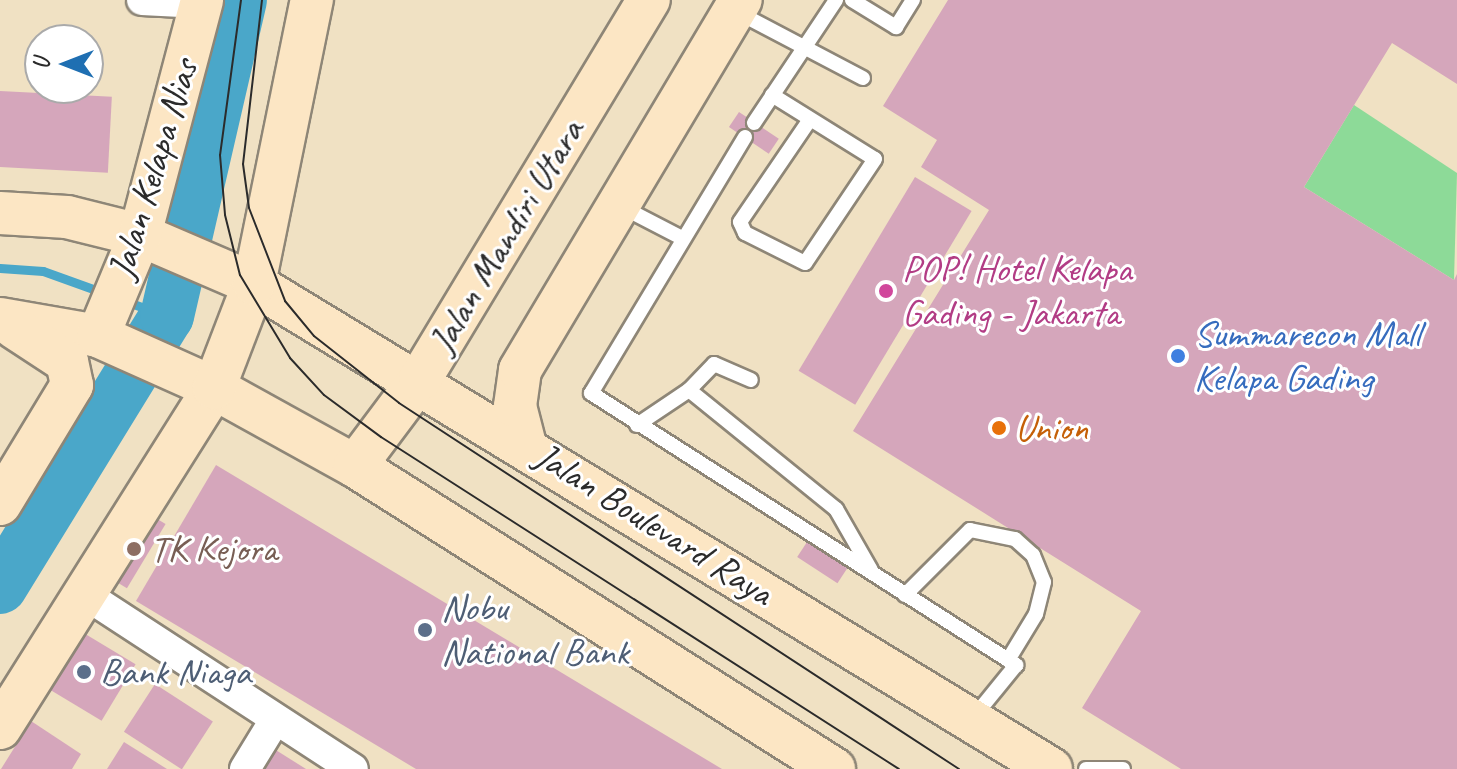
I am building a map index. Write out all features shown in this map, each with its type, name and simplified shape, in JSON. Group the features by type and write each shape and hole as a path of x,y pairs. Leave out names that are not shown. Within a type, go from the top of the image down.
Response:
{"main road":[{"path":"0,728 83,593 254,284 312,0"},
{"name":"Jalan Kelapa Nias","path":"112,333 139,248 202,2"},
{"name":"Jalan Mandiri Utara","path":"355,466 420,379 643,2"},
{"path":"525,445 515,406 520,370 738,5"},
{"name":"Jalan Boulevard Raya","path":"0,213 67,217 139,248 198,259 254,284 420,379 1051,769"},
{"path":"0,319 112,333 355,466 834,769"},
{"path":"0,319 57,354 72,374 64,405 0,504"}],"street":[{"path":"142,0 202,2"},
{"path":"83,593 353,769"},
{"path":"245,769 275,720"}],"lane":[{"path":"754,123 836,0"},
{"path":"852,0 896,27 913,0"},
{"path":"738,5 863,78"},
{"path":"772,95 809,121 870,149 875,159 805,263 745,233 740,222 809,121"},
{"path":"745,137 592,385 595,399 1008,660 1017,668 972,718"},
{"path":"619,206 682,238"},
{"path":"637,425 689,390 714,364 751,380"},
{"path":"689,390 836,509 874,574"},
{"path":"905,595 970,530 1015,539 1033,555 1044,582 1036,614 1008,660"},
{"path":"1086,769 1123,769"}],"green space":[{"path":"1354,105 1457,173 1454,280 1304,187"}],"building":[{"name":"Summarecon Mall Kelapa Gading","path":"948,0 1457,0 1457,84 1392,43 1304,187 1454,280 1457,274 1457,769 1181,769 1082,708 1141,611 853,431 989,210 921,167 937,140 883,106"},
{"path":"0,91 24,92 24,104 104,104 104,96 112,97 108,173 0,167"},
{"path":"739,112 779,139 769,154 729,127"},
{"name":"POP! Hotel Kelapa Gading - Jakarta","path":"915,177 972,211 855,405 799,371"},
{"path":"216,465 722,769 416,769 136,601"},
{"name":"TK Kejora","path":"139,508 166,524 127,588 100,572"},
{"path":"807,542 847,568 837,583 797,557"},
{"name":"Bank Niaga","path":"67,623 136,664 102,721 33,680"},
{"path":"155,684 213,722 182,769 124,732"},
{"path":"31,721 81,754 72,769 1,769"},
{"path":"124,742 167,769 107,769"},
{"path":"271,747 306,769 258,769"}],"waterway":[{"path":"0,587 167,316 240,0"},
{"path":"0,268 43,271 104,293"},
{"path":"125,301 167,316"}],"tram line":[{"path":"241,0 220,155 225,215 240,275 290,358 324,395 381,437 899,769"},
{"path":"262,0 243,164 249,208 285,301 314,336 399,403 959,769"}],"place":[{"name":"POP! Hotel Kelapa Gading - Jakarta","path":"886,291"},
{"name":"Summarecon Mall Kelapa Gading","path":"1178,356"},
{"name":"Union","path":"999,428"},
{"name":"TK Kejora","path":"134,549"},
{"name":"Nobu National Bank","path":"425,630"},
{"name":"Bank Niaga","path":"84,672"}]}
